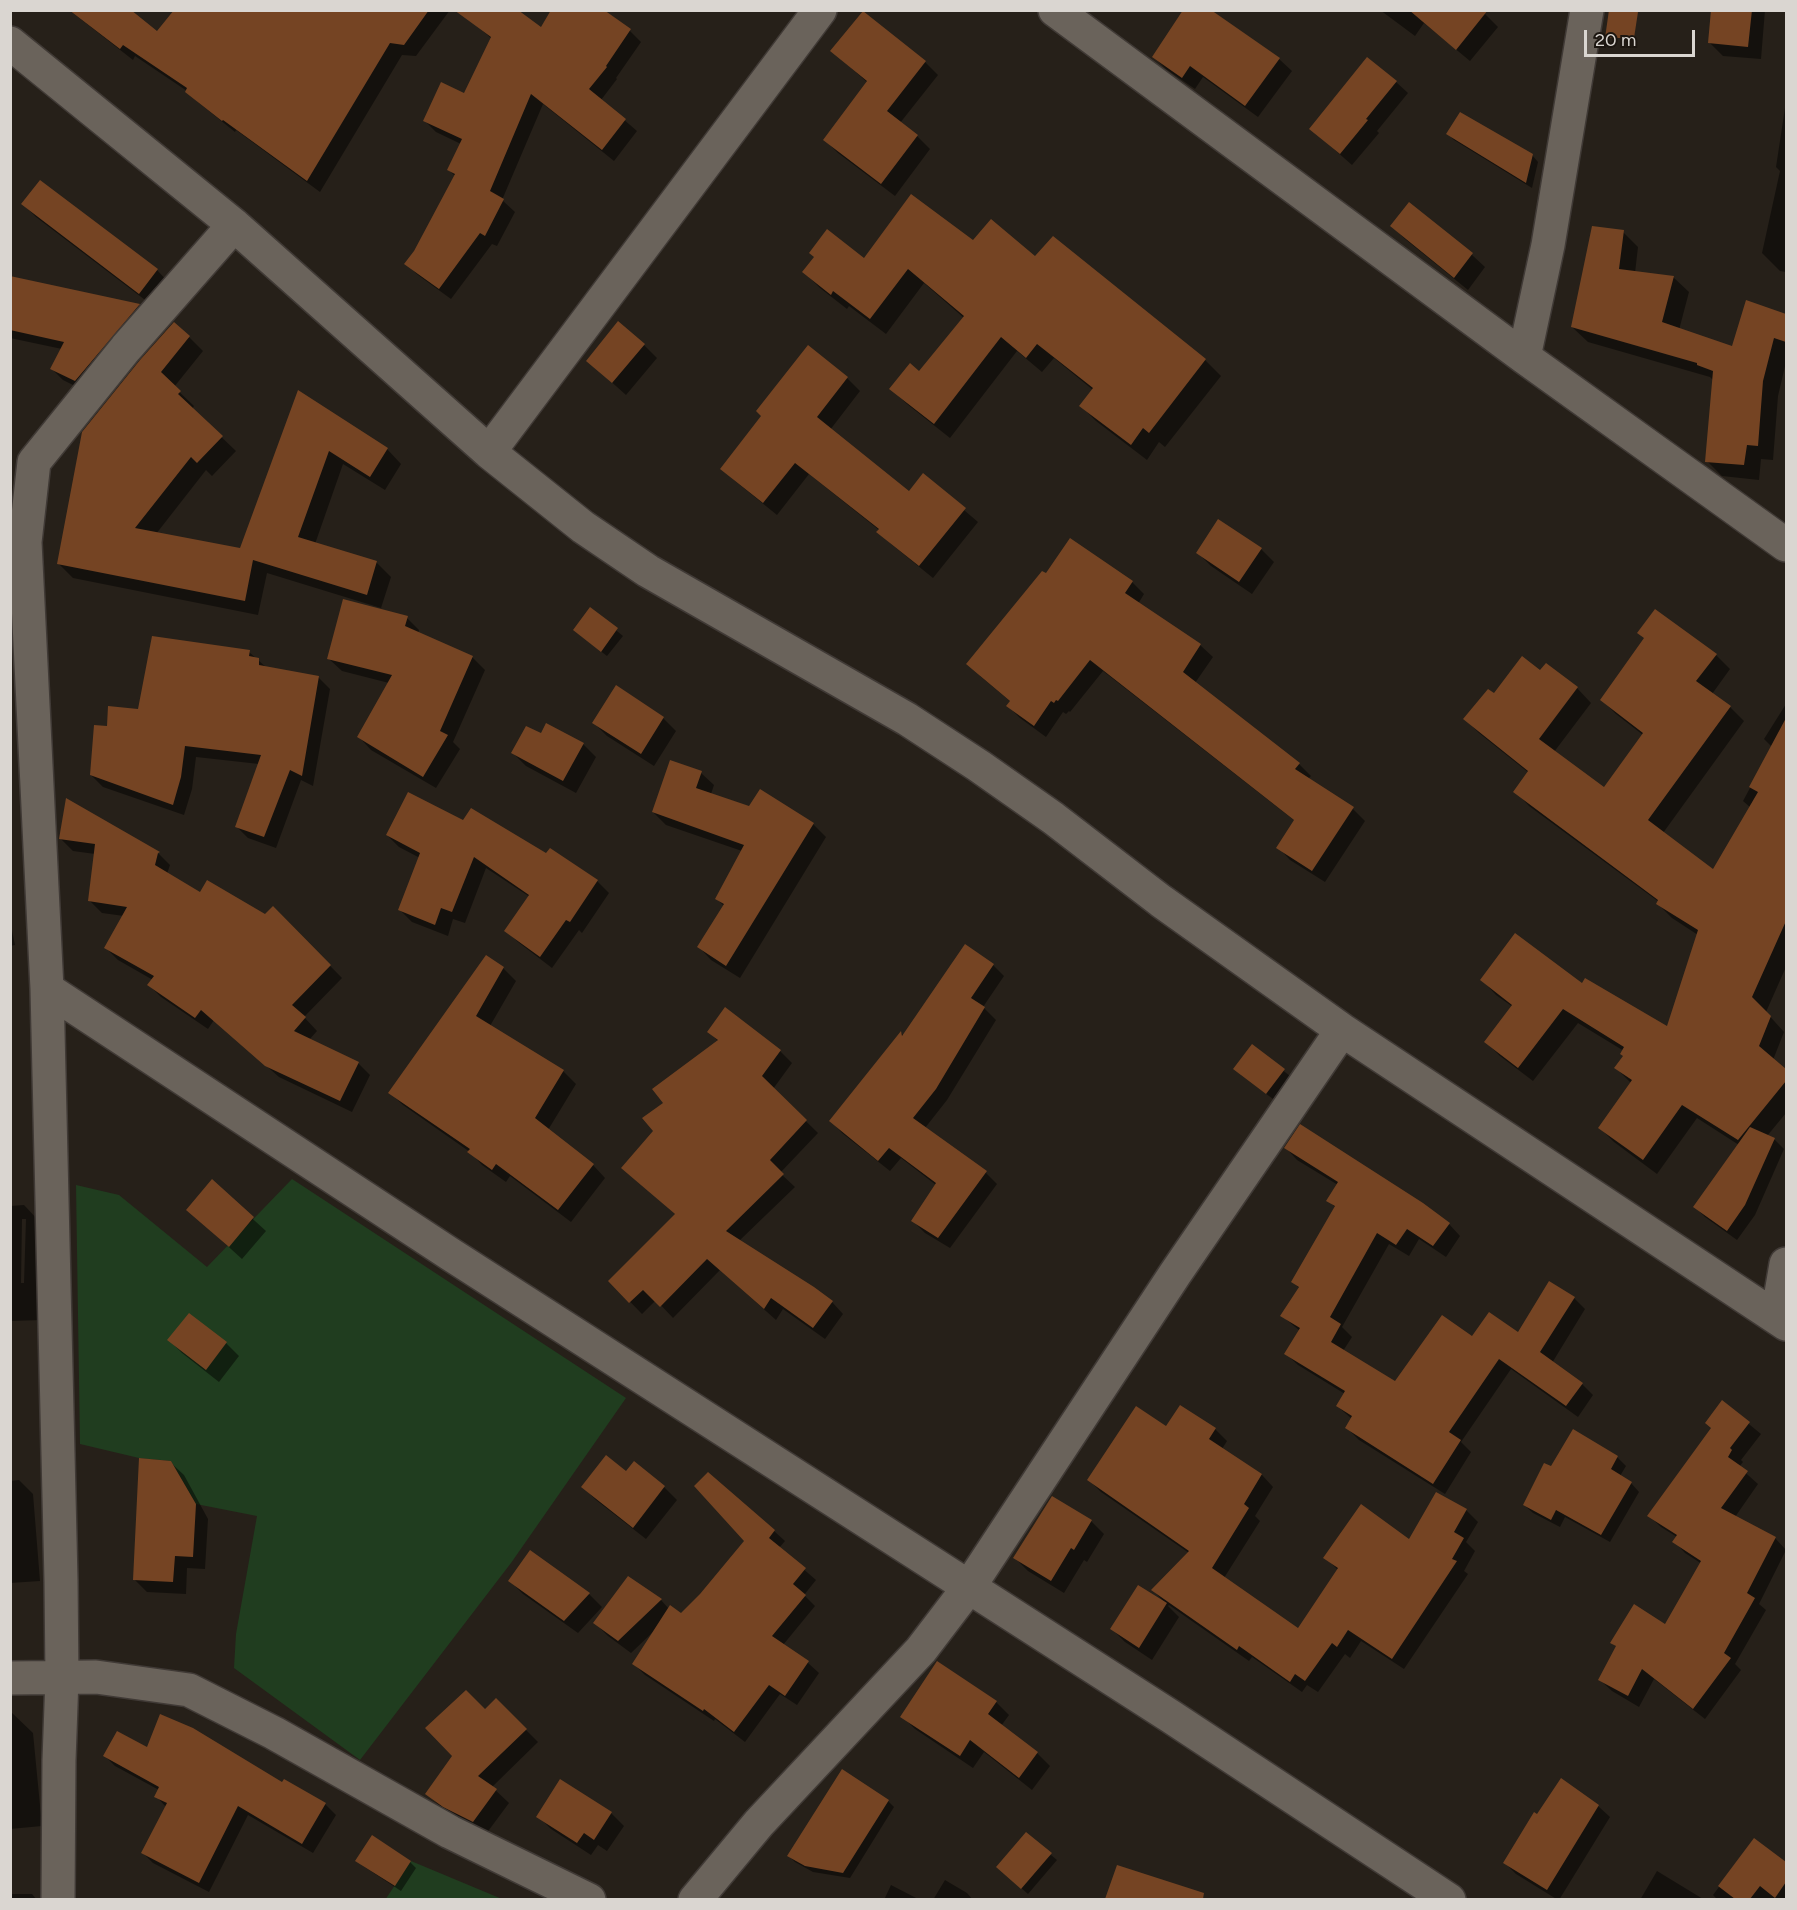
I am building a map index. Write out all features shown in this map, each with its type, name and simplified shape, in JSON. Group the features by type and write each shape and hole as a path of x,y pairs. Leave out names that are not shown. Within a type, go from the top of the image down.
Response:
{"street":[{"path":"489,452 820,10"},
{"path":"1055,10 1524,357 1786,545"},
{"path":"1524,357 1548,245 1587,10"},
{"path":"10,43 234,225 489,452 583,527 648,571 907,719 979,766 1053,818 1161,901 1342,1030 1782,1320 1786,1264"},
{"path":"58,1899 62,1678 61,1580 47,989 25,542 34,462 126,348 234,225"},
{"path":"47,989 460,1260 1449,1899"},
{"path":"695,1899 759,1823 921,1650 969,1587 1175,1274 1342,1030"},
{"path":"10,1678 96,1677 189,1690 274,1733 450,1832 589,1899"}],"green space":[{"path":"292,1179 626,1398 511,1563 360,1760 234,1668 236,1634 257,1516 196,1504 171,1461 139,1458 80,1444 76,1185 119,1195 207,1267"},
{"path":"411,1861 502,1899 385,1900"}],"building":[{"path":"69,10 131,10 157,31 174,10 429,10 404,45 390,43 307,181 222,121 185,92 187,88 123,45 120,49"},
{"path":"454,10 518,10 541,27 551,10 604,10 631,29 607,67 589,89 626,119 602,150 531,94 490,191 504,199 485,236 480,233 439,289 404,264 414,251 455,174 447,170 462,139 423,121 441,82 464,93 491,37"},
{"path":"1183,10 1211,10 1280,58 1245,106 1190,66 1182,78 1152,57"},
{"path":"1409,10 1488,10 1456,50"},
{"path":"1609,10 1638,12 1634,38 1605,38"},
{"path":"1711,10 1752,10 1748,47 1708,43"},
{"path":"863,11 926,61 887,111 918,135 881,184 823,140 867,81 830,51"},
{"path":"1367,57 1397,81 1340,154 1309,129"},
{"path":"1460,112 1533,154 1526,183 1446,134"},
{"path":"40,180 158,269 139,294 21,204"},
{"path":"911,194 973,240 991,219 1035,256 1053,236 1206,359 1149,433 1143,428 1131,445 1079,406 1093,388 1037,344 1026,358 1001,337 934,424 889,389 910,363 919,371 964,316 908,269 870,319 833,291 831,295 802,272 814,257 809,253 827,229 864,258"},
{"path":"1409,202 1473,253 1454,278 1390,226"},
{"path":"1592,226 1624,230 1619,269 1674,276 1662,322 1732,346 1746,300 1786,314 1786,342 1774,338 1763,381 1758,446 1747,445 1744,465 1705,462 1713,371 1697,363 1571,327"},
{"path":"10,276 140,304 75,381 50,369 64,342 10,330"},
{"path":"618,321 645,344 612,383 586,361"},
{"path":"174,322 190,336 161,372 181,391 178,394 223,436 197,463 191,457 135,528 240,548 298,390 388,448 370,477 329,451 298,537 377,561 367,595 253,560 245,601 57,564 82,432"},
{"path":"808,345 848,377 817,417 909,491 923,473 966,508 919,566 876,532 879,529 795,463 763,503 720,469 761,416 756,411"},
{"path":"1218,519 1262,548 1239,582 1196,553"},
{"path":"1070,538 1133,581 1125,593 1201,644 1183,672 1300,763 1295,769 1354,807 1312,871 1276,848 1294,820 1090,660 1058,701 1054,703 1051,701 1034,726 1006,706 1010,701 966,664 1042,571 1046,573"},
{"path":"343,599 408,616 405,626 473,656 440,731 448,735 423,777 357,737 392,675 327,659"},
{"path":"590,607 618,628 601,652 573,630"},
{"path":"1655,609 1717,654 1696,681 1731,706 1648,820 1713,869 1758,792 1749,787 1786,718 1786,921 1752,997 1771,1016 1759,1046 1786,1069 1786,1081 1738,1140 1682,1105 1643,1160 1598,1128 1632,1080 1614,1068 1623,1056 1620,1054 1624,1047 1563,1009 1518,1068 1484,1042 1512,1005 1480,980 1515,933 1582,983 1585,978 1667,1026 1698,930 1656,904 1658,900 1513,792 1528,771 1463,719 1488,689 1494,693 1522,656 1540,670 1546,663 1578,687 1539,739 1604,787 1643,733 1600,700 1644,638 1637,633"},
{"path":"152,636 250,650 249,656 259,658 259,665 319,676 302,776 290,770 264,837 235,827 261,755 185,746 181,777 173,805 90,775 94,725 107,726 108,706 138,709"},
{"path":"616,685 664,717 641,754 592,723"},
{"path":"546,723 584,743 563,781 511,753 526,726 541,733"},
{"path":"670,760 702,771 696,788 749,806 760,789 814,823 726,966 697,947 724,904 715,899 744,845 652,812"},
{"path":"408,792 463,820 471,808 546,853 550,848 598,880 570,922 566,920 540,957 504,931 529,895 474,857 452,912 441,908 435,925 398,910 420,853 386,835"},
{"path":"66,798 160,852 155,865 200,892 207,880 265,914 273,906 331,965 292,1005 306,1017 294,1031 359,1062 340,1101 265,1066 201,1010 195,1018 147,985 154,976 104,948 127,907 88,901 95,844 59,839"},
{"path":"965,944 994,964 971,998 985,1007 936,1089 913,1118 987,1171 938,1238 911,1221 936,1183 889,1148 878,1161 829,1121 901,1031 902,1036"},
{"path":"486,955 504,967 476,1016 564,1070 535,1118 594,1164 558,1210 496,1164 492,1170 467,1152 470,1149 388,1093"},
{"path":"725,1007 781,1050 762,1076 807,1120 770,1160 784,1174 726,1231 833,1301 813,1328 771,1298 764,1309 707,1259 660,1307 643,1290 629,1303 608,1281 675,1214 621,1168 653,1131 642,1118 663,1103 652,1089 718,1040 707,1032"},
{"path":"1252,1044 1285,1069 1266,1094 1233,1069"},
{"path":"1300,1124 1423,1203 1450,1223 1433,1246 1407,1229 1396,1245 1377,1233 1330,1317 1341,1324 1331,1342 1395,1381 1442,1315 1472,1336 1489,1312 1518,1332 1549,1281 1575,1297 1540,1352 1583,1383 1566,1406 1499,1359 1449,1432 1461,1440 1433,1484 1345,1428 1352,1416 1336,1406 1345,1391 1284,1354 1300,1328 1280,1316 1299,1287 1291,1282 1335,1206 1326,1201 1338,1182 1284,1148"},
{"path":"1750,1127 1775,1138 1745,1205 1727,1231 1693,1207"},
{"path":"212,1179 254,1217 229,1247 186,1210"},
{"path":"189,1313 227,1342 206,1370 167,1340"},
{"path":"1722,1400 1750,1422 1730,1448 1732,1450 1728,1457 1748,1471 1721,1508 1776,1537 1747,1593 1755,1598 1724,1653 1731,1658 1693,1709 1642,1669 1628,1696 1598,1680 1616,1646 1610,1643 1634,1604 1665,1624 1701,1561 1672,1542 1677,1535 1647,1516 1711,1428 1705,1423"},
{"path":"1180,1405 1216,1428 1209,1439 1262,1474 1244,1504 1249,1508 1212,1568 1298,1628 1338,1568 1323,1558 1361,1504 1409,1539 1436,1492 1467,1509 1454,1532 1464,1538 1452,1559 1457,1561 1392,1659 1348,1630 1337,1647 1332,1643 1305,1681 1295,1674 1290,1682 1239,1646 1237,1650 1151,1590 1189,1551 1087,1480 1136,1406 1166,1426"},
{"path":"1573,1429 1618,1456 1611,1469 1632,1482 1601,1535 1556,1510 1551,1520 1523,1505 1544,1463 1551,1466"},
{"path":"606,1455 626,1471 634,1461 665,1486 633,1528 581,1487"},
{"path":"139,1458 171,1461 196,1504 193,1557 175,1556 173,1582 133,1580"},
{"path":"708,1472 775,1530 769,1538 806,1568 793,1584 806,1595 772,1636 809,1661 785,1696 769,1685 734,1732 704,1709 703,1711 632,1664 670,1605 681,1613 744,1541 694,1486"},
{"path":"1052,1496 1092,1520 1074,1550 1071,1548 1051,1581 1013,1558"},
{"path":"530,1550 590,1593 564,1621 508,1581"},
{"path":"628,1576 662,1599 618,1641 593,1623"},
{"path":"1138,1585 1167,1603 1139,1648 1110,1629"},
{"path":"937,1661 997,1701 988,1714 1038,1752 1019,1778 970,1740 960,1756 900,1717"},
{"path":"466,1690 485,1709 496,1698 527,1729 478,1776 497,1789 473,1822 443,1807 425,1794 452,1756 425,1728"},
{"path":"160,1714 193,1728 282,1782 284,1779 326,1803 302,1844 238,1806 199,1883 141,1853 167,1803 154,1797 159,1787 103,1756 117,1731 147,1747"},
{"path":"842,1769 889,1800 843,1873 805,1866 787,1856"},
{"path":"1561,1778 1599,1805 1547,1890 1503,1863 1534,1812 1537,1814"},
{"path":"560,1779 612,1812 594,1840 584,1833 577,1843 536,1817"},
{"path":"1026,1832 1052,1853 1021,1889 996,1867"},
{"path":"372,1835 411,1861 395,1886 355,1861"},
{"path":"1754,1838 1786,1862 1786,1882 1775,1898 1760,1886 1750,1899 1735,1899 1718,1886"},
{"path":"1117,1865 1204,1893 1203,1899 1105,1899"}]}
